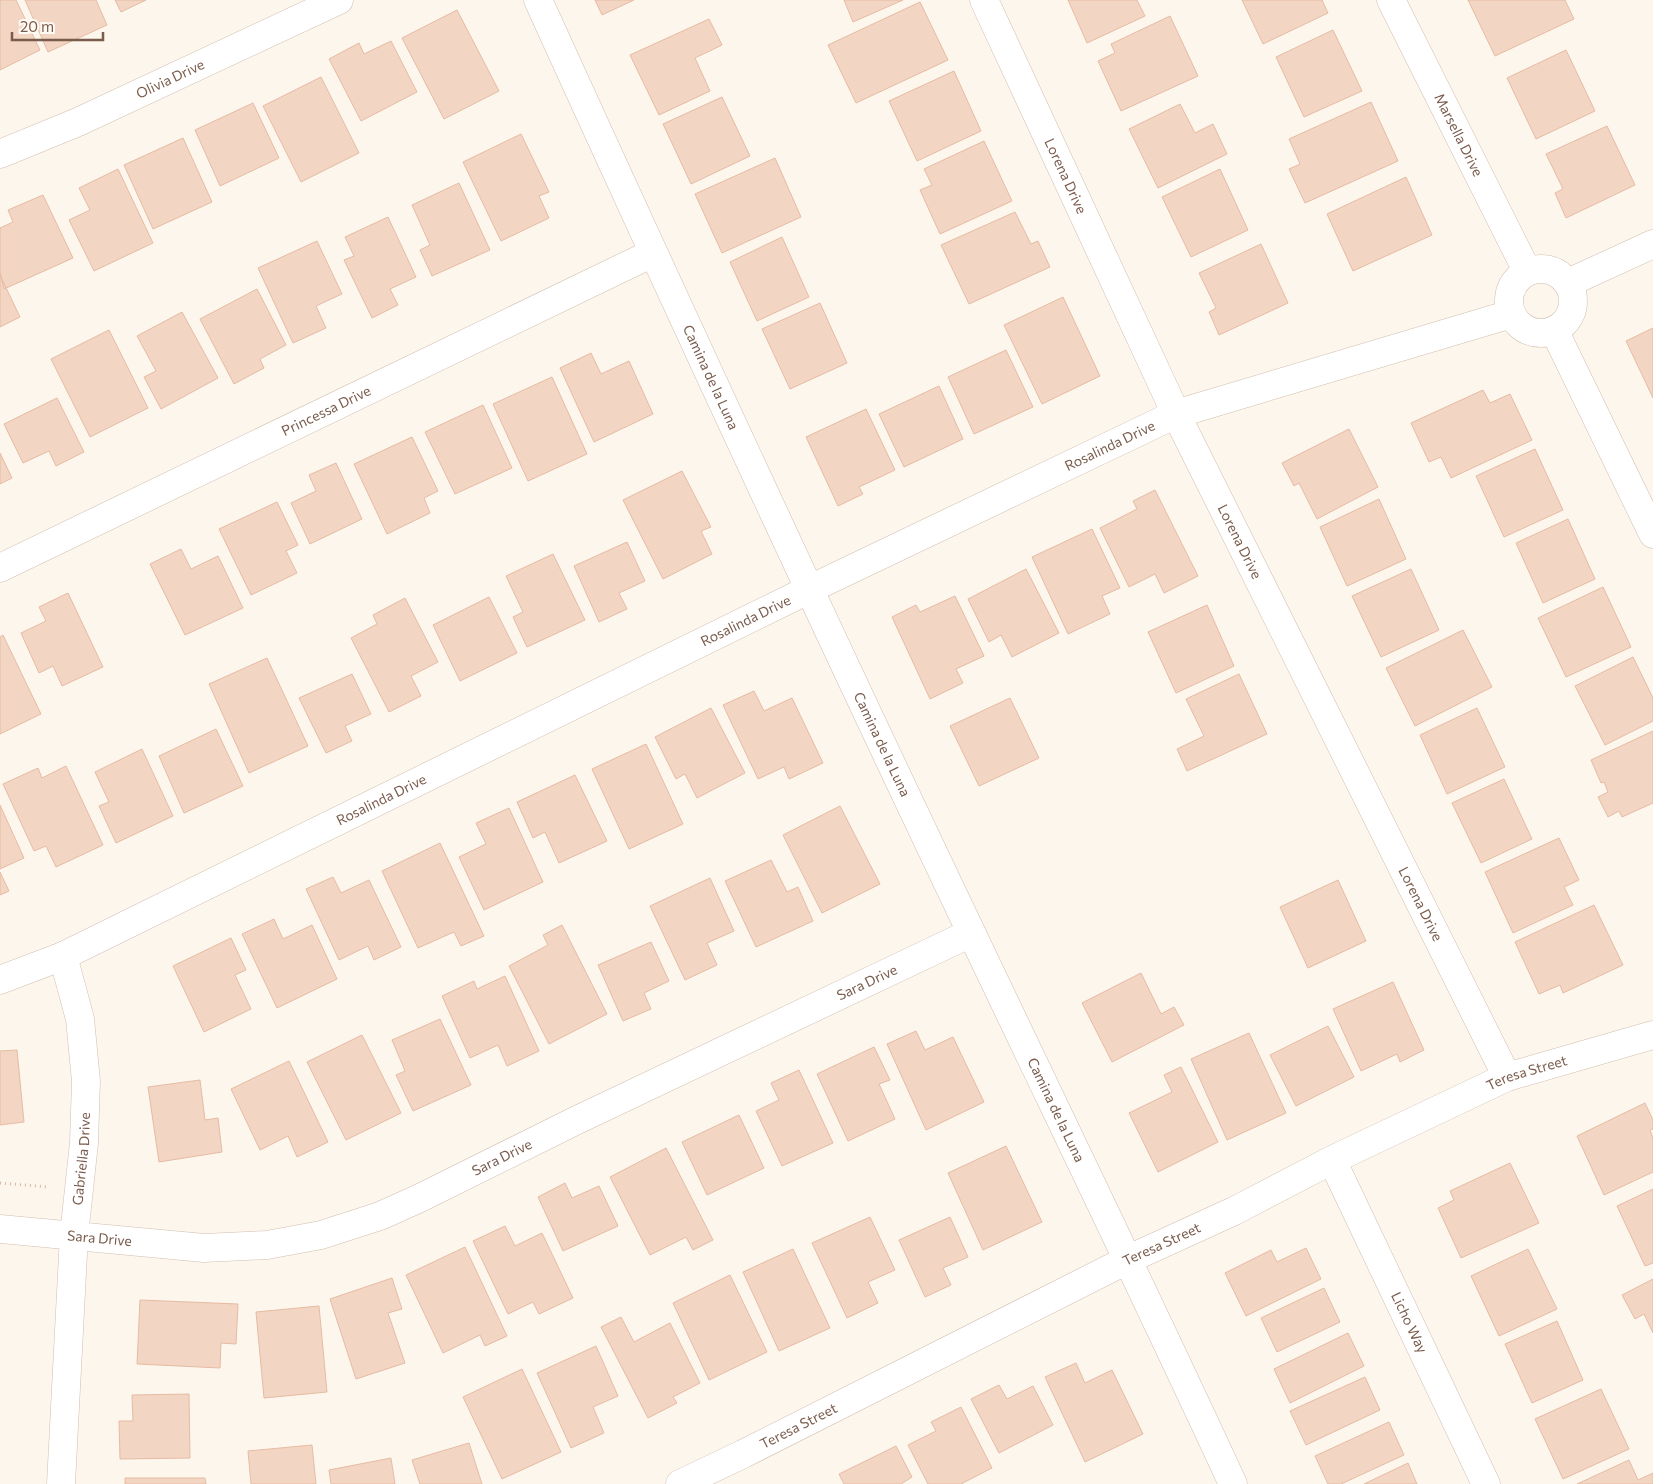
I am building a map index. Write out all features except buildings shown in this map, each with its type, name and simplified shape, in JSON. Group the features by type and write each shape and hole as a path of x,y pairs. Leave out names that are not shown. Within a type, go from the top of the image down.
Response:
{"street":[{"name":"Olivia Drive","path":"0,154 78,122 339,0"},
{"name":"Camina de la Luna","path":"538,0 653,253 810,589 971,932 1129,1259 1233,1484"},
{"name":"Lorena Drive","path":"984,0 1176,414 1507,1077"},
{"name":"Marsella Drive","path":"1391,0 1527,271"},
{"path":"1568,283 1653,244"},
{"name":"Princessa Drive","path":"0,568 653,253"},
{"path":"1542,268 1557,272 1568,283 1573,296 1572,310 1565,322 1554,330 1541,333 1529,331 1518,324 1511,314 1508,297 1514,282 1527,271 1542,268"},
{"name":"Rosalinda Drive","path":"0,980 63,956 810,589 1176,414 1511,314"},
{"path":"1554,330 1653,534"},
{"name":"Sara Drive","path":"0,1229 204,1248 267,1245 321,1235 380,1216 971,932"},
{"name":"Gabriella Drive","path":"61,1484 74,1236 84,1143 86,1081 80,1019 63,956"},
{"name":"Teresa Street","path":"680,1484 752,1450 1129,1259 1234,1211 1332,1160 1507,1077 1653,1034"},
{"name":"Licho Way","path":"1332,1160 1486,1484"}],"path":[{"path":"0,1183 78,1189"}]}
